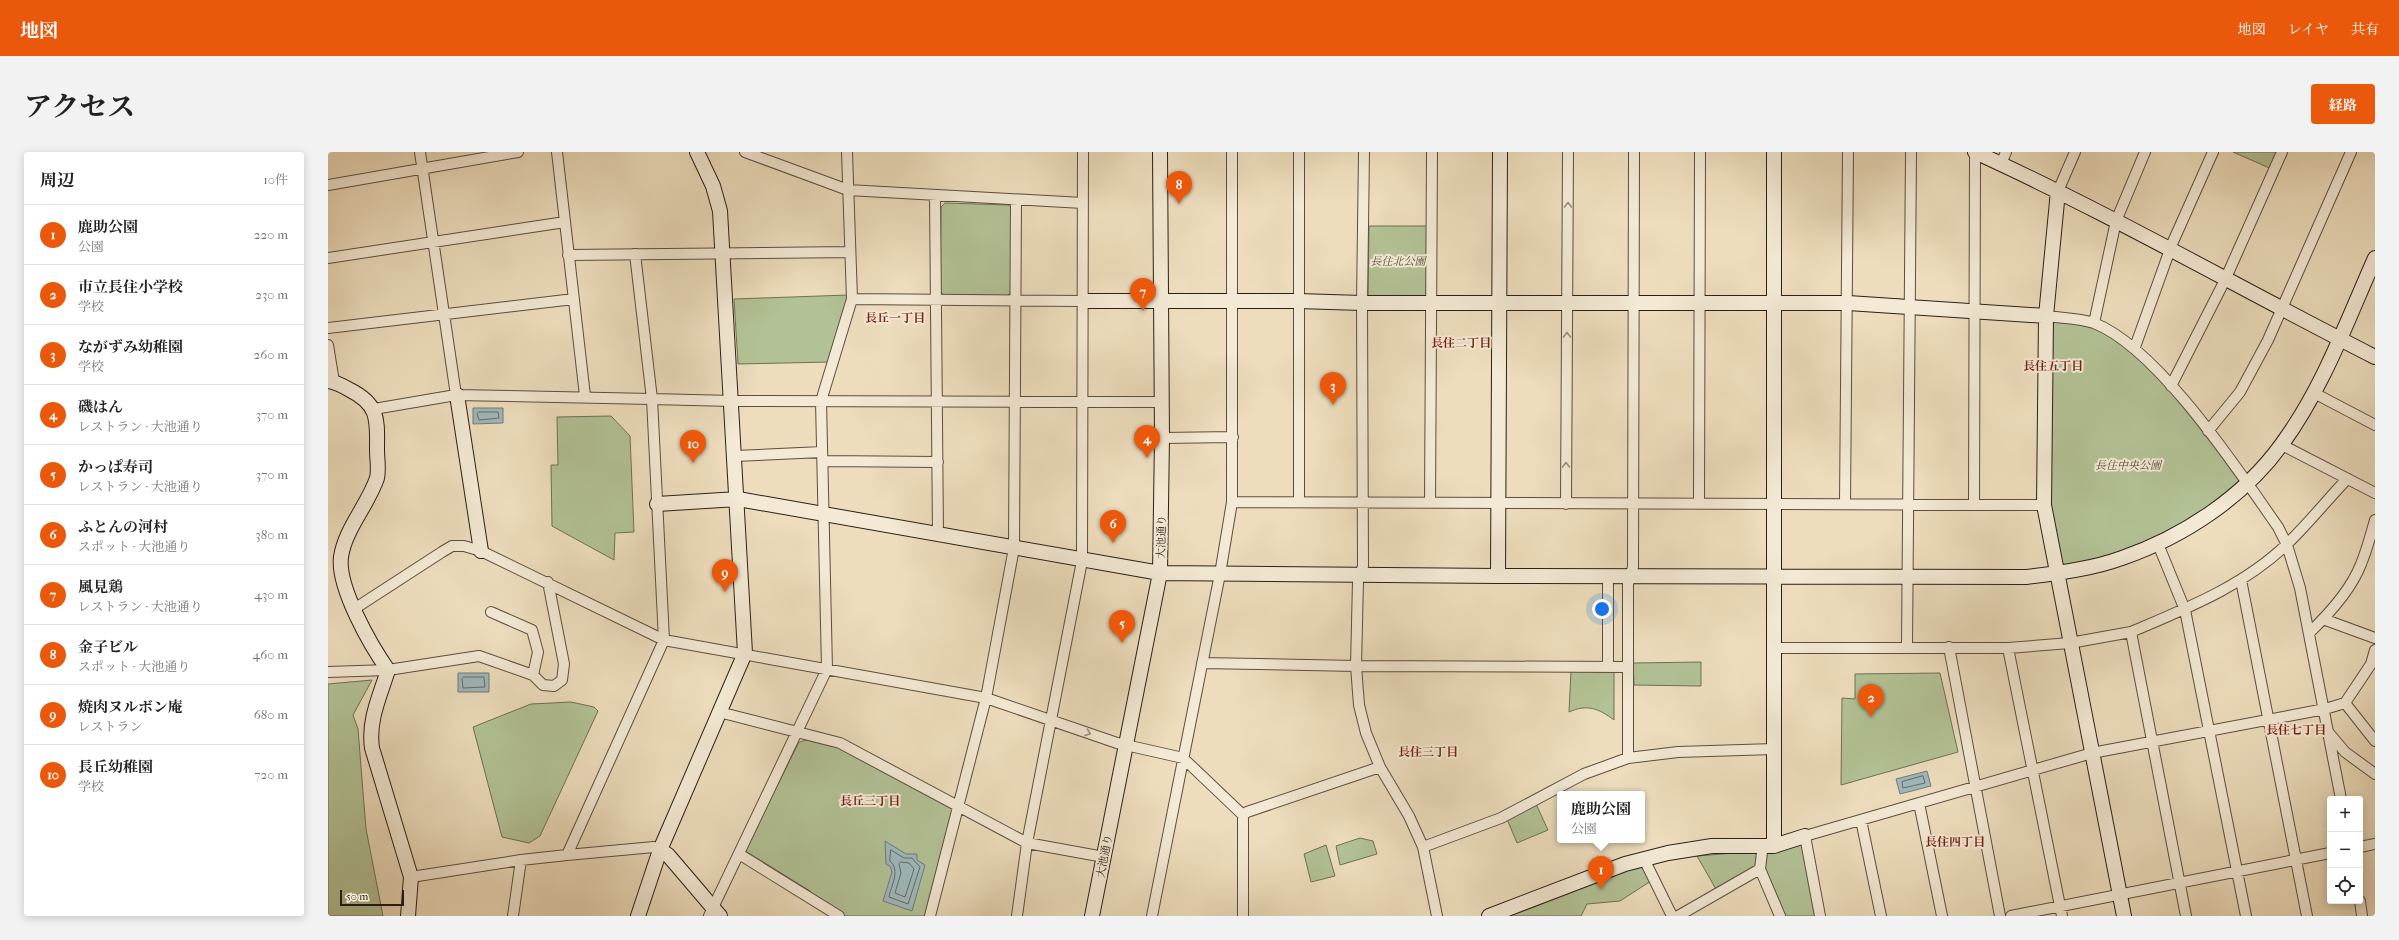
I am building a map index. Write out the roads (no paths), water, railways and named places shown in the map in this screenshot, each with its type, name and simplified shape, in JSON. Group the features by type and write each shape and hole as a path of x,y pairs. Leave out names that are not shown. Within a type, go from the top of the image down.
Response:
{"street":[{"path":"420,152 481,551"},
{"path":"328,185 518,152"},
{"path":"556,152 585,396"},
{"path":"638,916 660,850 745,654 738,499 724,253 720,211 713,186 697,152"},
{"path":"746,152 848,190 1083,203"},
{"path":"411,877 521,860 654,847 668,855 714,913 739,854 827,668 821,401 852,299 846,152"},
{"path":"1017,916 1027,843 1082,561 1083,152"},
{"name":"大池通り","path":"1092,916 1160,573 1162,402 1160,152"},
{"path":"1152,916 1220,574 1232,502 1232,152"},
{"path":"1299,152 1299,501"},
{"path":"1364,152 1362,304 1364,566 1358,581 1356,666 1359,705 1366,733 1380,767 1409,816 1423,847 1437,916"},
{"path":"1430,503 1432,152"},
{"path":"1498,576 1500,152"},
{"path":"1566,504 1568,152"},
{"path":"1628,758 1628,584 1631,576 1633,504 1634,152"},
{"path":"1699,504 1700,152"},
{"path":"1774,152 1774,749 1768,845 1760,869 1780,916"},
{"path":"1845,504 1848,303 1848,152"},
{"path":"1908,647 1911,152"},
{"path":"1974,504 1975,152 2004,158 2058,191 2225,280 2375,357"},
{"path":"2075,152 2058,191 2046,316 2044,505 2124,916"},
{"path":"2094,323 2116,221 2145,152"},
{"path":"2135,347 2170,250 2213,152"},
{"path":"2171,386 2225,280 2282,152"},
{"path":"2208,431 2240,392 2268,340 2351,152"},
{"path":"935,195 938,535"},
{"path":"930,916 986,698 1014,548 1016,200"},
{"path":"328,258 565,222"},
{"path":"568,255 850,252"},
{"path":"567,855 664,640 652,399 635,254"},
{"path":"657,504 738,499 1082,561 1160,573 1498,576 2027,576 2057,573 2120,559 2158,544 2204,517 2248,484 2282,445 2314,393 2375,258"},
{"path":"328,328 574,299"},
{"path":"852,299 1016,301 1298,301 1362,304 1699,302 1848,303 2046,316 2094,323 2135,347 2171,386 2208,431 2278,527 2287,545 2300,588 2325,710 2340,796"},
{"path":"328,345 331,381 358,394 374,409 377,418 378,475 345,542 341,558 344,586 354,609 388,670 372,718 370,733 372,748 411,877 408,916"},
{"path":"2314,393 2375,425"},
{"path":"374,409 457,395 585,396 732,401 1162,402"},
{"path":"1162,438 1232,437"},
{"path":"2282,445 2375,493"},
{"path":"735,456 823,456 938,462"},
{"path":"1775,648 2008,648 2070,644 2131,632 2184,610 2241,580 2287,545 2347,479"},
{"path":"1232,502 1299,501 1499,504 2044,505"},
{"path":"2309,633 2323,619 2346,589 2361,565 2375,520"},
{"path":"2158,544 2184,610 2210,730 2246,916"},
{"path":"354,609 452,546 464,546 481,551 548,582 664,640 827,668 986,698 1125,746 1183,758 1243,815 1243,916"},
{"path":"2241,580 2307,916"},
{"path":"328,672 388,670 479,656 533,675 543,685 554,686 562,680 564,664 548,582"},
{"path":"1608,584 1608,667"},
{"path":"491,612 532,630 538,652 533,675"},
{"path":"2323,619 2375,638"},
{"path":"2131,632 2186,916"},
{"path":"1949,647 2000,916"},
{"path":"2008,648 2061,911"},
{"path":"1489,916 1625,864 1644,859 1712,846 1768,845 1805,836 2092,753 2268,719 2325,710 2345,703 2371,664 2375,650"},
{"path":"1202,663 1356,666 1628,667"},
{"path":"2345,703 2375,741"},
{"path":"720,712 840,743 1027,843 1104,857"},
{"path":"2329,733 2345,752 2375,774"},
{"path":"1423,847 1501,818 1584,774 1628,758 1678,752 1774,749"},
{"path":"2333,754 2345,752"},
{"path":"1243,815 1247,812 1380,767"},
{"path":"1919,803 1942,916"},
{"path":"1861,820 1881,916"},
{"path":"1805,836 1820,916"},
{"path":"2363,846 2375,844"},
{"path":"739,854 839,916"},
{"path":"2011,916 2061,911 2120,894 2327,854"},
{"path":"1644,859 1672,916"},
{"path":"514,916 521,860"},
{"path":"1678,916 1760,869"},
{"path":"2360,904 2362,916"}],"water":[{"path":"473,408 503,408 503,423 473,424"},
{"path":"458,673 489,673 489,692 458,692"},
{"path":"1927,771 1931,786 1900,794 1896,779"},
{"path":"885,841 906,854 917,854 917,860 925,865 912,911 883,901 892,872 890,866 886,864"}],"place":[{"name":"金子ビル","path":"1179,204"},
{"name":"風見鶏","path":"1143,311"},
{"name":"ながずみ幼稚園","path":"1333,405"},
{"name":"磯はん","path":"1147,458"},
{"name":"長丘幼稚園","path":"693,463"},
{"name":"ふとんの河村","path":"1113,543"},
{"name":"焼肉ヌルボン庵","path":"725,592"},
{"name":"かっぱ寿司","path":"1122,643"},
{"name":"市立長住小学校","path":"1871,717"},
{"name":"鹿助公園","path":"1601,889"}],"district":[{"name":"長丘一丁目","path":"895,318"},
{"name":"長住二丁目","path":"1461,343"},
{"name":"長住五丁目","path":"2053,366"},
{"name":"長住七丁目","path":"2296,730"},
{"name":"長住三丁目","path":"1428,752"},
{"name":"長丘三丁目","path":"870,801"},
{"name":"長住四丁目","path":"1955,842"}],"park label":[{"name":"長住北公園","path":"1398,261"},
{"name":"長住中央公園","path":"2128,465"}]}
